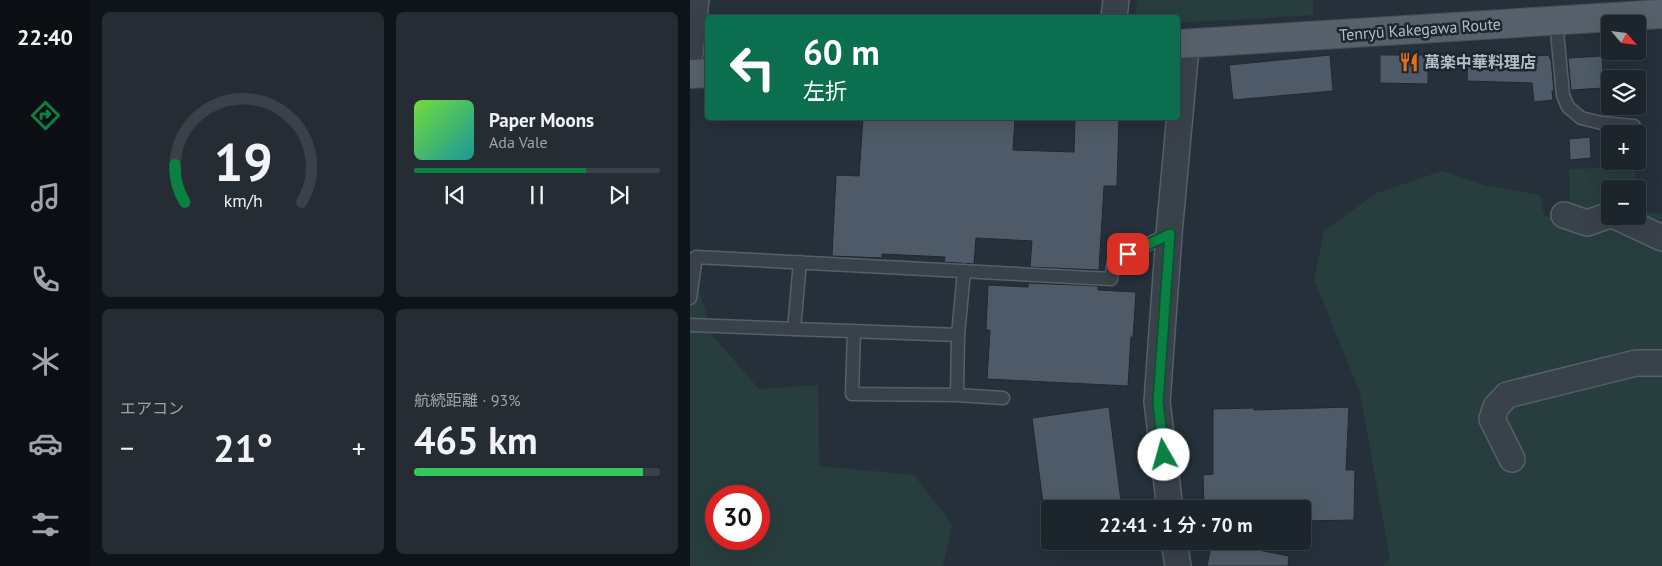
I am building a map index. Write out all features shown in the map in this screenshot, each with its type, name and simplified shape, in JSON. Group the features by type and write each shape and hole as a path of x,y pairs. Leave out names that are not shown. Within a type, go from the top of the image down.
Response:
{"main road":[{"name":"Tenryū Kakegawa Route","path":"1181,44 1662,14"},
{"path":"690,74 705,72"}],"street":[{"path":"690,53 696,0"},
{"path":"1114,15 1116,0"},
{"path":"1180,117 1185,59 1181,44"},
{"path":"1169,500 1158,402 1180,120"},
{"path":"1564,215 1587,223 1601,218"},
{"path":"1634,225 1662,238"},
{"path":"1512,459 1492,419 1496,407 1506,395 1636,363 1662,363"},
{"path":"1175,550 1178,566"}],"lane":[{"path":"1556,20 1563,95 1568,107 1581,118 1602,123 1623,125"},
{"path":"690,298 696,257 1111,279 1114,261 1170,234"},
{"path":"794,329 800,262"},
{"path":"957,395 958,335 964,271"},
{"path":"690,325 958,335"},
{"path":"854,331 852,394 957,395 1003,398"}],"green space":[{"path":"1137,0 1313,0 1313,15 1180,23 1180,15 1135,15"},
{"path":"1601,163 1601,170 1635,170 1636,180 1601,180 1601,215 1570,217 1569,169 1599,168"},
{"path":"1442,171 1484,185 1540,195 1544,215 1578,228 1612,226 1662,251 1662,566 1383,566 1390,559 1360,393 1314,279 1324,231 1377,193"},
{"path":"1646,212 1662,214 1662,235 1646,222"},
{"path":"690,266 713,336 759,389 818,385 819,466 914,475 952,524 943,566 690,566"}],"building":[{"path":"1330,55 1333,91 1233,100 1229,65"},
{"path":"1380,55 1428,55 1428,84 1380,83"},
{"path":"1549,55 1554,91 1552,91 1553,100 1534,102 1532,83 1467,81 1468,56 1521,57"},
{"path":"1601,56 1603,70 1601,70 1601,88 1571,90 1568,58"},
{"path":"863,120 1015,120 1013,150 1074,152 1075,120 1119,120 1117,186 1104,186 1099,270 1030,267 1032,241 976,238 974,264 944,262 945,257 882,254 882,258 832,256 836,175 859,176"},
{"path":"1590,137 1591,158 1570,160 1569,139"},
{"path":"1028,283 1098,286 1098,290 1136,292 1128,386 987,379 990,330 986,330 988,285 1028,287"},
{"path":"1109,407 1121,500 1043,500 1032,418"},
{"path":"1349,407 1346,470 1355,470 1354,520 1311,521 1311,500 1204,500 1203,475 1213,474 1213,409 1254,408 1254,410"},
{"path":"1210,550 1258,550 1289,556 1288,566 1207,566"}],"place":[{"name":"萬楽中華料理店","path":"1409,62"}],"route":[{"path":"1128,254 1170,234 1158,402 1164,455"}]}
